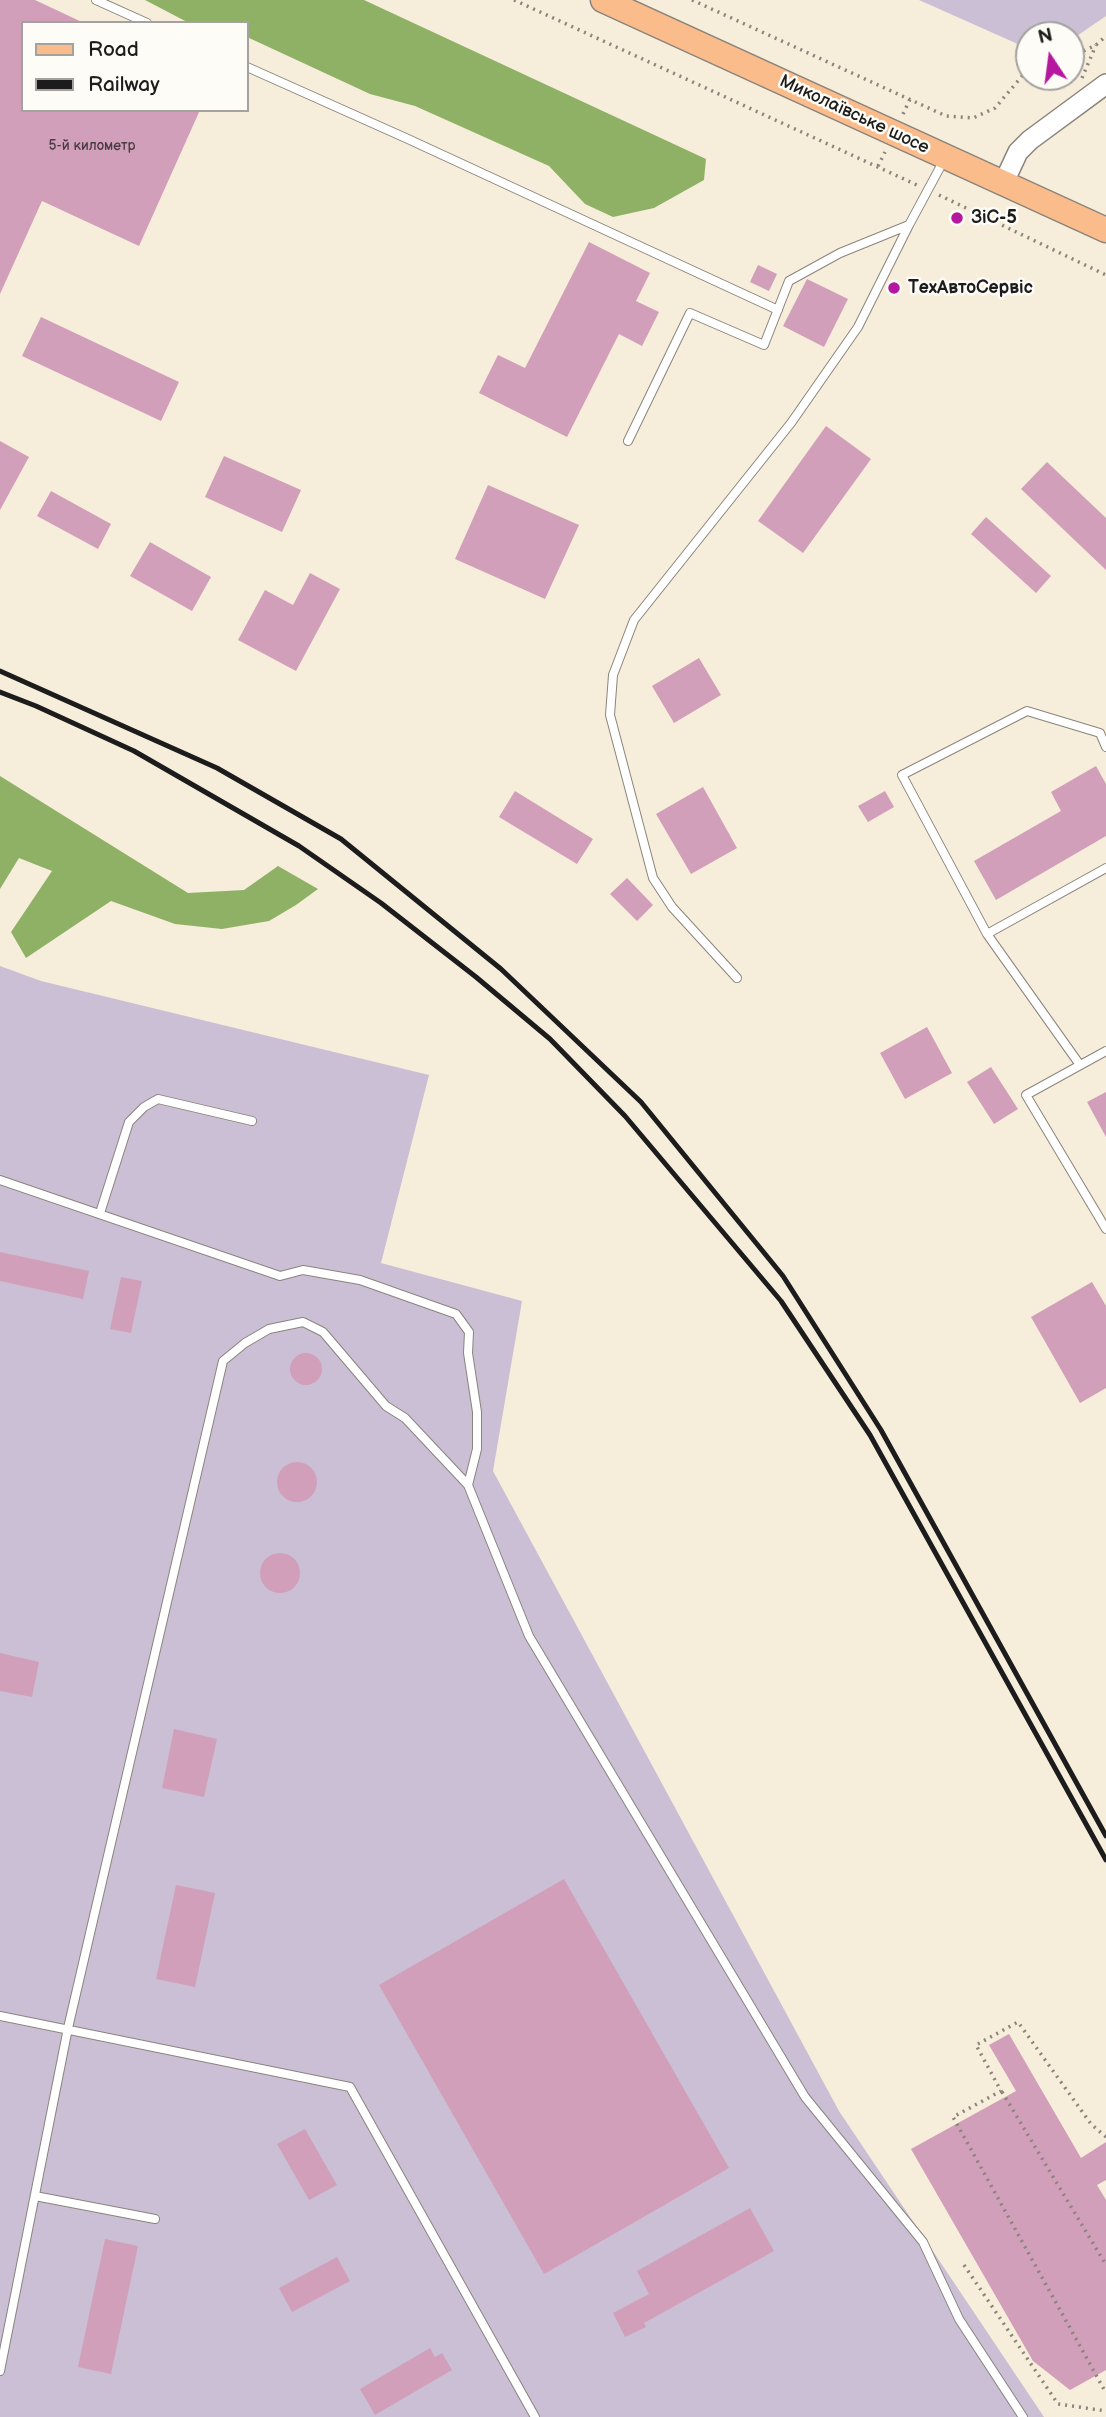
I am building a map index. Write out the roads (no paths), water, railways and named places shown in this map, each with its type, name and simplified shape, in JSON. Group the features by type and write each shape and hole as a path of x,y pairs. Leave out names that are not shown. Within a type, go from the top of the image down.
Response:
{"main road":[{"name":"Миколаївське шосе","path":"603,0 1106,230"}],"street":[{"path":"1003,184 1018,152 1024,146 1106,84"}],"lane":[{"path":"96,0 143,21"},
{"path":"248,67 778,310"},
{"path":"737,978 672,907 653,878 610,715 613,675 635,620 791,423 858,327 946,158"},
{"path":"628,441 690,313 764,345 789,281 840,253 909,225"},
{"path":"1080,1065 987,934 902,775 1027,711 1100,733 1106,747"},
{"path":"987,934 1106,868"},
{"path":"1106,1051 1026,1095 1106,1230"},
{"path":"100,1213 129,1122 144,1107 158,1099 252,1121"},
{"path":"0,1180 281,1276 303,1270 360,1280 456,1314 469,1332 467,1353 477,1412 477,1450 468,1485"},
{"path":"0,2371 68,2028 223,1361 245,1343 269,1329 303,1322 323,1332 386,1406 405,1418 468,1485 536,1648 805,2097 923,2242 959,2319 1023,2417"},
{"path":"0,2016 350,2087 535,2417"},
{"path":"35,2196 155,2219"}],"railway":[{"path":"0,671 217,768 341,839 501,969 641,1102 783,1276 881,1430 1106,1836"},
{"path":"0,692 134,751 299,846 381,903 476,977 550,1039 625,1116 781,1301 870,1435 1106,1860"}],"place":[{"name":"ЗіС-5","path":"957,218"},
{"name":"ТехАвтоСервіс","path":"894,288"}]}
